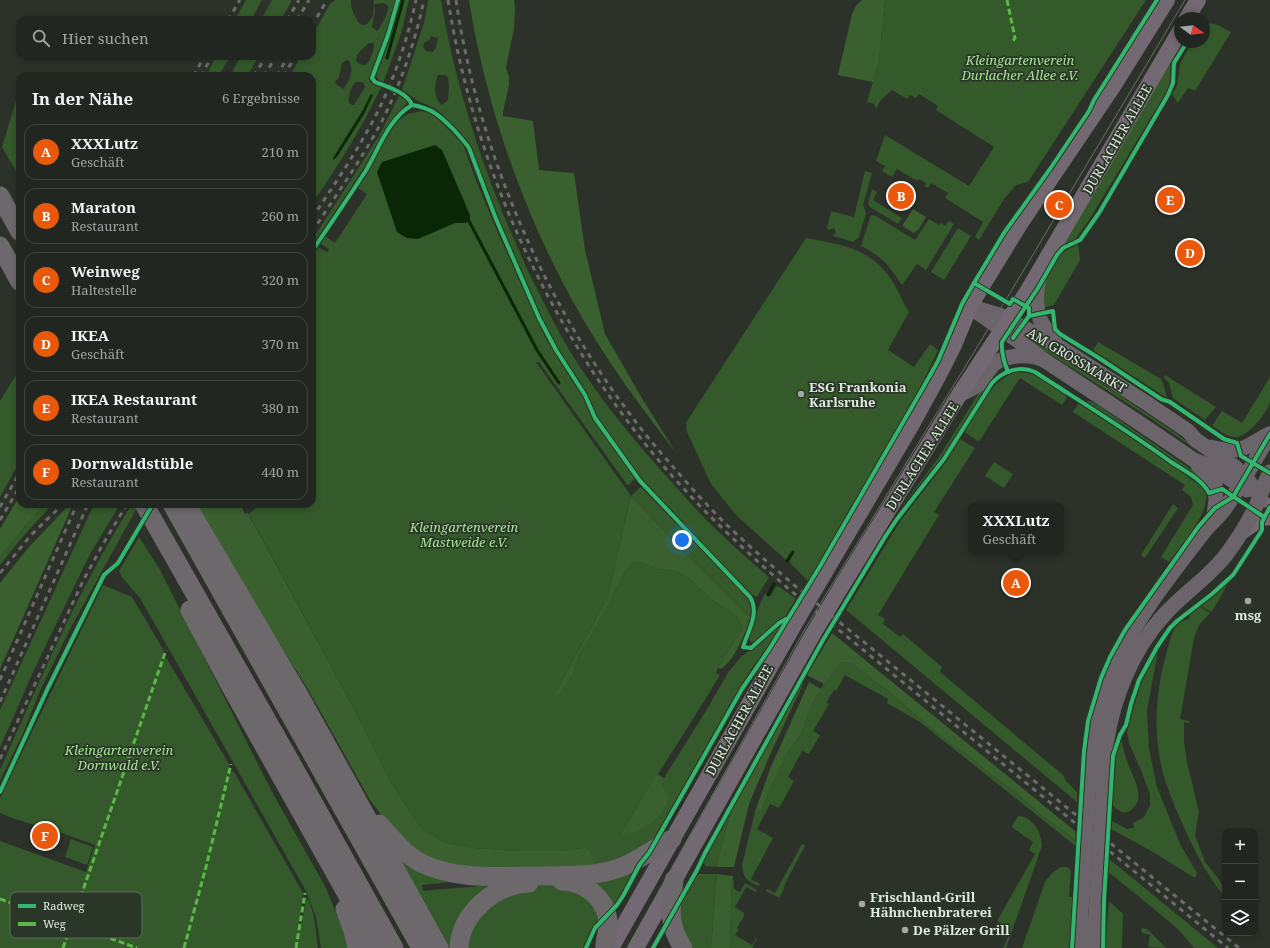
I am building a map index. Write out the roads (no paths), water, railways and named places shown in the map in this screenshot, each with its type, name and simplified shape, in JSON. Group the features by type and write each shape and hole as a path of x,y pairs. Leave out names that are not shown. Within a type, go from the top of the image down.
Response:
{"highway":[{"path":"0,196 16,225"},
{"path":"0,246 16,275"},
{"path":"146,508 394,948"},
{"path":"174,508 421,948"},
{"path":"188,508 300,697 439,948"},
{"path":"178,564 187,605 377,948"},
{"path":"354,796 392,839 410,855 432,867 459,874 494,876 580,875 602,873 628,864 659,845 672,839"},
{"path":"323,852 348,915 357,948"},
{"path":"674,880 671,922 683,948"},
{"path":"459,948 459,940 464,925 473,912 484,901 494,894 509,887 525,883 547,881 567,881 578,884 587,888 599,898 608,917 605,948"}],"main road":[{"name":"DURLACHER ALLEE","path":"611,948 795,623 911,426 954,345 969,306 1020,224 1112,88 1167,0"},
{"path":"1191,12 1198,0"},
{"name":"DURLACHER ALLEE","path":"636,948 813,634 959,395 1006,325 1042,266 1174,41"},
{"path":"1042,266 1036,303 1040,319 1055,344"},
{"name":"AM GROSSMARKT","path":"969,306 1006,325 1055,344 1188,431 1196,440 1235,467 1242,481"},
{"name":"AM GROSSMARKT","path":"1006,325 1024,345 1044,360 1194,460 1242,481 1265,501"},
{"path":"959,395 979,385 989,369 996,362 1024,355 1034,356 1044,360"},
{"path":"1203,445 1218,449 1239,450 1254,444 1270,434"},
{"path":"1082,948 1081,911 1091,750 1096,720 1115,664 1140,620 1166,582 1226,506 1270,434"},
{"path":"1194,460 1215,484 1216,500 1213,522"},
{"path":"1094,948 1106,747 1111,719 1120,691 1132,662 1155,625 1182,596 1212,571 1265,501 1270,472"}],"street":[{"path":"1238,537 1262,522 1270,520"}],"waterway":[{"path":"387,58 403,0"},
{"path":"469,221 537,350 559,383"},
{"path":"787,561 793,552"},
{"path":"768,595 774,584"}],"tram line":[{"path":"627,948 805,629 1010,293 1185,0"}],"railway":[{"path":"230,16 240,0"},
{"path":"289,16 299,0"},
{"path":"299,16 309,0"},
{"path":"316,19 327,0"},
{"path":"316,212 353,156 382,103 399,60 416,0"},
{"path":"316,226 357,163 382,121 407,62 424,0"},
{"path":"448,0 460,63 477,125 498,186 523,246 552,303 584,358 620,412 660,462 723,529 790,590 1228,948"},
{"path":"456,0 467,62 484,124 505,185 530,245 559,303 592,359 628,412 668,461 721,519 794,585 1239,948"},
{"path":"196,72 202,60"},
{"path":"203,72 210,60"},
{"path":"256,72 264,60"},
{"path":"266,72 274,60"},
{"path":"279,72 286,60"},
{"path":"286,72 293,60"},
{"path":"0,507 16,479"},
{"path":"0,520 16,493"},
{"path":"0,573 31,535 59,508"},
{"path":"0,680 75,508"},
{"path":"0,702 86,508"},
{"path":"0,759 83,581 125,508"}],"place":[{"name":"Maraton","path":"901,196"},
{"name":"IKEA Restaurant","path":"1170,200"},
{"name":"Weinweg","path":"1059,205"},
{"name":"IKEA","path":"1190,253"},
{"name":"ESG Frankonia Karlsruhe","path":"801,394"},
{"name":"XXXLutz","path":"1016,583"},
{"name":"msg","path":"1248,601"},
{"name":"Dornwaldstüble","path":"45,836"},
{"name":"Frischland-Grill Hähnchenbraterei","path":"862,904"},
{"name":"De Pälzer Grill","path":"905,930"}],"park label":[{"name":"Kleingartenverein Durlacher Allee e.V.","path":"1020,68"},
{"name":"Kleingartenverein Mastweide e.V.","path":"464,534"},
{"name":"Kleingartenverein Dornwald e.V.","path":"119,758"}]}
